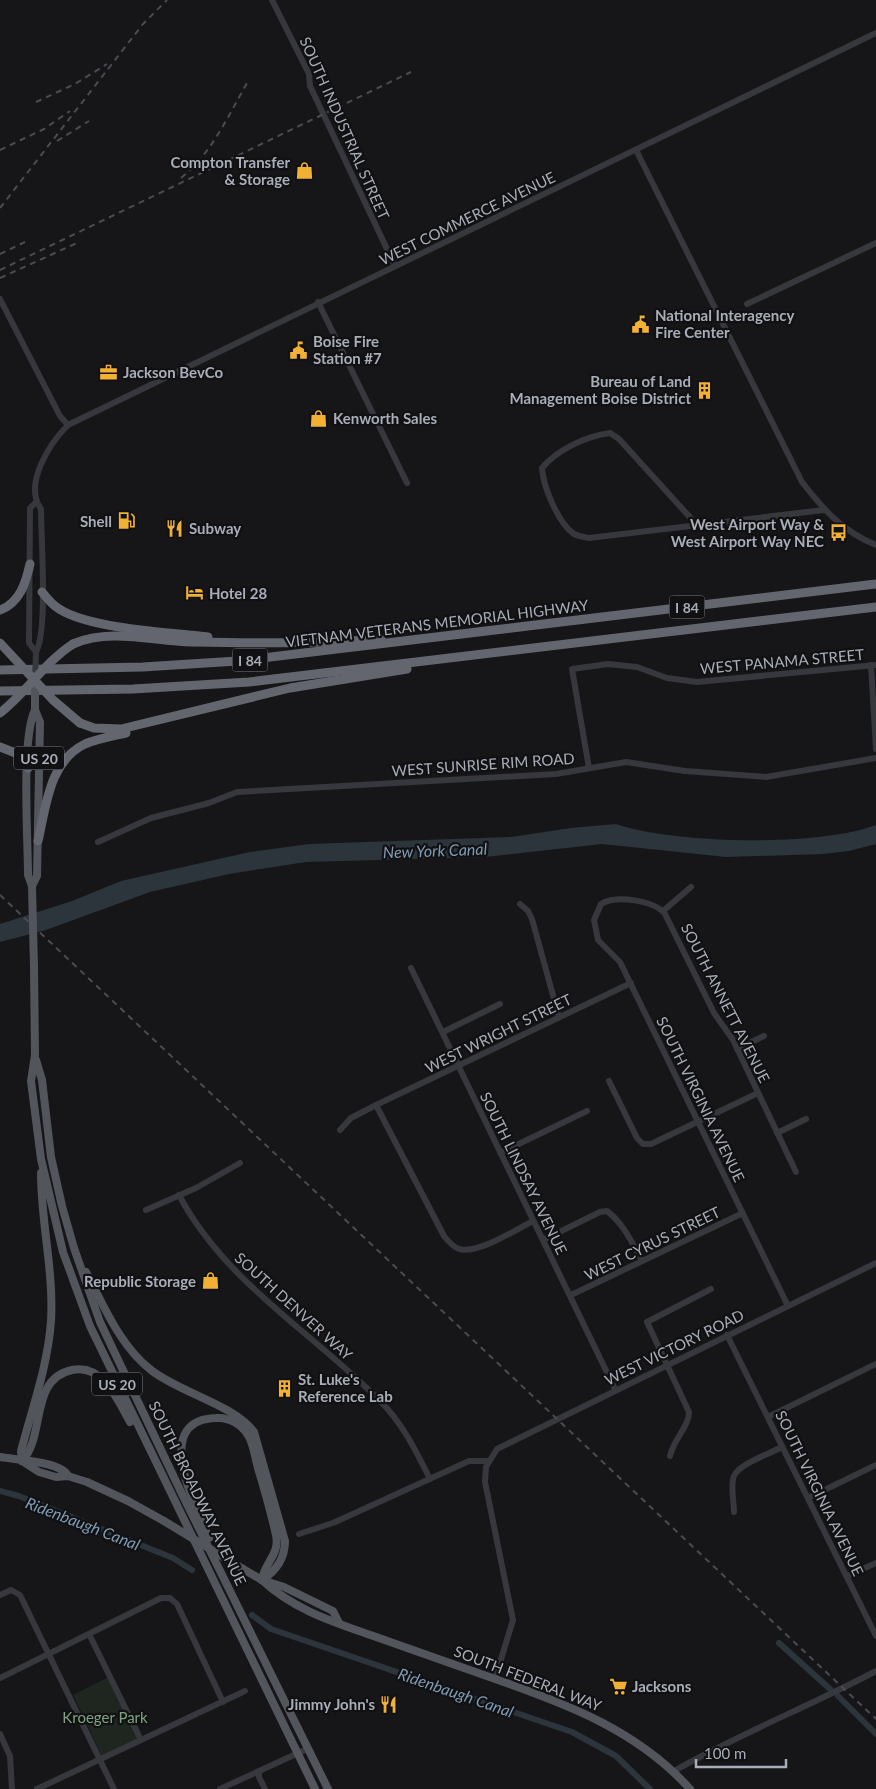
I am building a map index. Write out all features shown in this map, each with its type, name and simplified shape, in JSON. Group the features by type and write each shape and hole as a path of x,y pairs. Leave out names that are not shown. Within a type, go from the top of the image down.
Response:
{"highway":[{"path":"0,610 12,604 19,595 30,564"},
{"name":"VIETNAM VETERANS MEMORIAL HIGHWAY","path":"0,670 143,667 237,661 876,584"},
{"path":"42,592 60,609 109,625 250,641"},
{"name":"I 84","path":"0,691 133,689 249,682 876,607"},
{"path":"0,713 35,681 62,651 74,644 102,636 191,642 343,642 499,630"},
{"path":"0,643 69,716 94,728 111,730 200,712"},
{"path":"38,841 54,778 61,764 72,752 86,744 290,688 571,644"},
{"name":"US 20","path":"0,747 18,754 28,768"}],"main road":[{"name":"SOUTH BROADWAY AVENUE","path":"35,681 34,710 29,722 28,768 28,875 32,886 35,1055 31,1081 41,1159 63,1252 90,1326 145,1443 315,1789"},
{"name":"SOUTH BROADWAY AVENUE","path":"32,886 37,876 40,722 34,710"},
{"name":"SOUTH BROADWAY AVENUE","path":"35,1055 42,1080 52,1157 74,1248 100,1322 328,1789"},
{"path":"22,1462 21,1451 46,1355 51,1323 47,1233 41,1187 41,1159"},
{"path":"74,1248 122,1340 150,1370 186,1392 238,1416 247,1422 254,1432 285,1541 284,1552 278,1567 273,1573 262,1580"},
{"path":"22,1462 30,1453 47,1388 54,1378 64,1372 75,1369 86,1370 98,1375 108,1386 145,1443"},
{"path":"222,1575 184,1474 180,1453 183,1438 188,1430 206,1419 216,1418 235,1422 248,1435 252,1444 277,1542 272,1558 264,1568 262,1580"},
{"name":"SOUTH FEDERAL WAY","path":"0,1457 22,1462 39,1472 56,1477 68,1476 128,1500 262,1580 279,1596 324,1619 495,1678 560,1702 598,1719 644,1747 674,1771 690,1789"}],"street":[{"name":"SOUTH INDUSTRIAL STREET","path":"272,0 309,74 310,86 395,266"},
{"name":"WEST COMMERCE AVENUE","path":"68,425 318,302 876,33"},
{"path":"636,150 802,482 824,510 847,530 876,545"},
{"path":"747,304 876,243"},
{"path":"0,299 60,416 68,425"},
{"path":"318,302 408,483"},
{"name":"SOUTH BROADWAY AVENUE","path":"35,681 36,652 41,643 42,592 41,509 36,502 36,485 40,467 56,437 68,425"},
{"path":"697,525 619,439 610,433 596,435 552,456 542,468 545,487 564,524 575,535 589,538 824,510"},
{"name":"SOUTH BROADWAY AVENUE","path":"36,502 30,508 29,643 36,652"},
{"name":"WEST PANAMA STREET","path":"590,768 572,669 608,664 637,667 667,678 697,682 874,665"},
{"path":"874,665 876,749"},
{"name":"WEST SUNRISE RIM ROAD","path":"98,842 151,818 209,803 237,792 556,774 626,762 685,771 766,777 876,758"},
{"path":"663,911 691,887"},
{"name":"SOUTH ANNETT AVENUE","path":"597,909 606,901 617,899 653,905 663,911 714,1013 737,1049 796,1172"},
{"path":"520,904 528,911 532,918 559,1017"},
{"name":"SOUTH VIRGINIA AVENUE","path":"597,909 594,920 598,940 620,962 631,983 788,1306"},
{"name":"SOUTH LINDSAY AVENUE","path":"412,968 615,1389"},
{"name":"WEST WRIGHT STREET","path":"340,1130 351,1118 376,1105 631,983"},
{"path":"443,1032 500,1004"},
{"path":"737,1049 764,1036"},
{"path":"609,1081 637,1138 643,1144 651,1144 758,1093"},
{"path":"376,1105 444,1236 458,1249 479,1248 533,1220"},
{"path":"500,1153 587,1111"},
{"path":"778,1133 806,1119"},
{"path":"146,1210 240,1164"},
{"name":"SOUTH DENVER WAY","path":"179,1195 194,1223 222,1258 380,1401 403,1430 430,1479"},
{"path":"543,1240 600,1212 607,1211 614,1216 630,1239 642,1262"},
{"name":"WEST CYRUS STREET","path":"571,1295 743,1213"},
{"name":"WEST VICTORY ROAD","path":"488,1461 497,1449 510,1440 876,1263"},
{"path":"670,1456 675,1439 689,1419 689,1412 647,1322 711,1289"},
{"name":"SOUTH VIRGINIA AVENUE","path":"727,1335 876,1636"},
{"path":"768,1417 876,1364"},
{"path":"734,1512 733,1482 735,1474 740,1468 782,1448"},
{"path":"298,1534 333,1523 469,1461 488,1461 485,1482 513,1620 508,1642 495,1678"},
{"path":"808,1498 876,1465"},
{"path":"847,1576 876,1563"},
{"path":"0,1595 11,1590 16,1591 49,1654 114,1789"},
{"path":"0,1678 161,1598 170,1598 177,1604 223,1702"},
{"path":"89,1634 141,1740"},
{"path":"674,1771 713,1749 876,1671"},
{"path":"37,1789 245,1691"},
{"path":"0,1734 10,1756 12,1789"},
{"path":"220,1789 307,1749"},
{"path":"259,1771 259,1777 265,1789"}],"green space":[{"name":"Kroeger Park","path":"109,1677 138,1738 102,1756 73,1695"}],"water":[{"name":"New York Canal","path":"616,824 673,836 746,840 784,840 819,837 851,832 876,825 876,844 849,851 823,854 726,857 602,844 485,857 306,862 229,874 150,892 46,930 0,942 0,924 72,901 121,881 250,852 309,844 511,837 571,828"}],"waterway":[{"name":"Ridenbaugh Canal","path":"0,1491 19,1496 173,1558 192,1570"},
{"name":"Ridenbaugh Canal","path":"252,1615 271,1629 572,1732 616,1756 650,1789"},
{"path":"779,1643 830,1689"},
{"path":"838,1696 876,1734"}],"railway":[{"path":"0,208 143,24 167,0"},
{"path":"36,102 75,84 107,64"},
{"path":"0,270 411,72"},
{"path":"181,178 210,146 247,83"},
{"path":"0,150 44,129 70,111"},
{"path":"57,141 89,121"},
{"path":"0,254 25,242"},
{"path":"0,278 77,243"},
{"path":"0,895 876,1719"}],"place":[{"name":"Compton Transfer & Storage","path":"304,171"},
{"name":"National Interagency Fire Center","path":"641,324"},
{"name":"Boise Fire Station #7","path":"299,350"},
{"name":"Jackson BevCo","path":"109,372"},
{"name":"Bureau of Land Management Boise District","path":"705,390"},
{"name":"Kenworth Sales","path":"319,418"},
{"name":"Shell","path":"126,521"},
{"name":"Subway","path":"175,528"},
{"name":"West Airport Way & West Airport Way NEC","path":"838,533"},
{"name":"Hotel 28","path":"195,593"},
{"name":"Republic Storage","path":"210,1281"},
{"name":"St. Luke's Reference Lab","path":"284,1388"},
{"name":"Jacksons","path":"618,1686"},
{"name":"Jimmy John's","path":"389,1704"}]}
